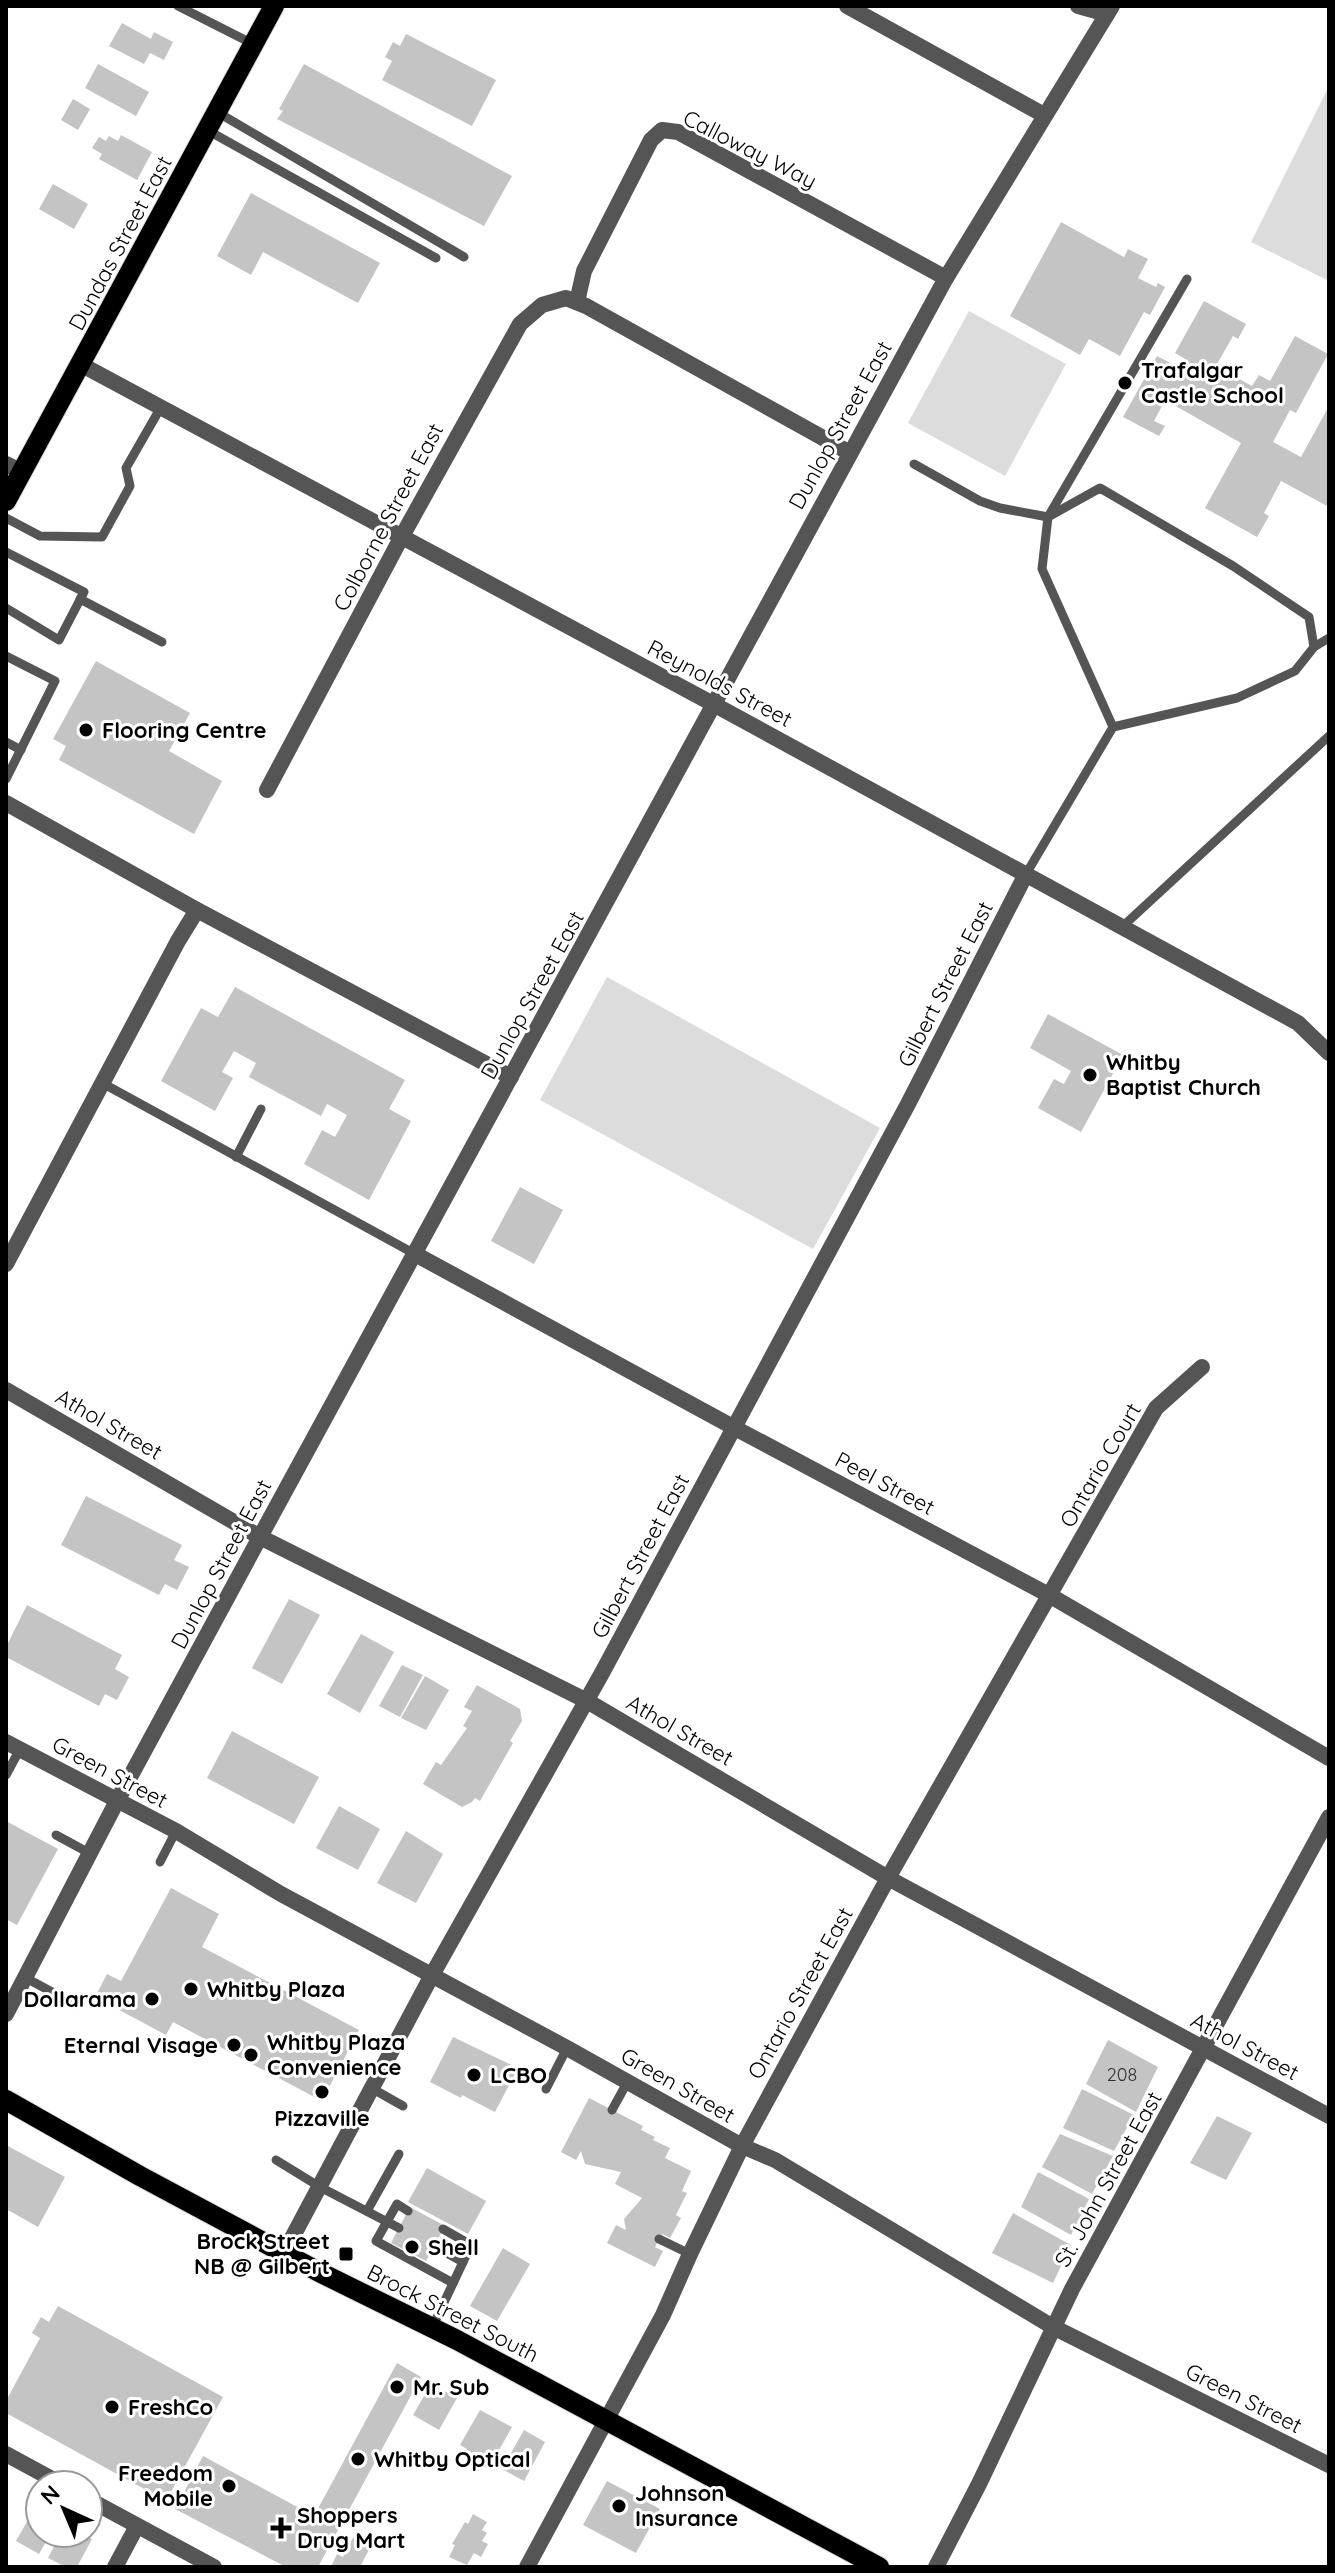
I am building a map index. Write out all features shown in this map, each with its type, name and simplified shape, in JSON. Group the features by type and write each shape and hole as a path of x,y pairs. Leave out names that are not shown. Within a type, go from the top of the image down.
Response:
{"main road":[{"name":"Dundas Street East","path":"6,501 14,468 82,365 274,6"},
{"name":"Brock Street South","path":"6,2100 140,2176 607,2420 879,2567"}],"street":[{"path":"847,6 1044,115"},
{"path":"1078,6 1110,10"},
{"name":"Dunlop Street East","path":"6,2014 117,1801 946,278 1110,10"},
{"name":"Calloway Way","path":"577,302 584,271 651,140 662,130 678,132 946,278"},
{"name":"Colborne Street East","path":"267,790 401,538 520,324 542,305 566,298 577,302"},
{"path":"577,302 850,453"},
{"name":"Reynolds Street","path":"82,365 1298,1023 1329,1053"},
{"path":"6,803 197,910 511,1077"},
{"name":"Gilbert Street East","path":"284,2253 432,1975 587,1701 908,1104 1026,874"},
{"path":"6,1264 197,910"},
{"name":"Peel Street","path":"415,1254 1049,1595 1329,1758"},
{"name":"Ontario Court","path":"1049,1595 1066,1571 1156,1408 1202,1367"},
{"name":"Athol Street","path":"6,1390 260,1537 587,1701 888,1878 1329,2116"},
{"name":"Ontario Street East","path":"527,2567 663,2315 742,2146 888,1878 1049,1595"},
{"name":"Green Street","path":"13,1746 176,1831 281,1894 742,2146 775,2160 1053,2327 1329,2465"},
{"name":"St. John Street East","path":"936,2567 1053,2327 1329,1817"},
{"path":"6,2454 34,2469"},
{"path":"104,2508 214,2567"},
{"path":"115,2567 137,2526"}],"lane":[{"path":"178,6 253,44"},
{"path":"212,121 464,257"},
{"path":"212,121 436,258"},
{"path":"1113,727 1042,569 1048,517 1187,279"},
{"path":"6,518 40,536 102,537 130,486 126,468 161,407"},
{"path":"914,464 980,501 1048,517 1100,488 1233,566 1309,617 1314,647"},
{"path":"6,552 84,592 59,640 6,608"},
{"path":"80,599 162,642"},
{"path":"1026,874 1113,727 1237,698 1295,671 1314,647 1329,638"},
{"path":"6,656 55,681 6,779"},
{"path":"1122,927 1329,736"},
{"path":"6,742 21,750"},
{"path":"104,1084 415,1254"},
{"path":"236,1157 261,1109"},
{"path":"6,1775 13,1746"},
{"path":"160,1862 176,1831"},
{"path":"56,1835 91,1854"},
{"path":"26,1978 76,2005"},
{"path":"546,2089 567,2048"},
{"path":"612,2110 628,2081"},
{"path":"373,2089 403,2106"},
{"path":"367,2211 399,2154"},
{"path":"276,2160 399,2228"},
{"path":"408,2211 397,2204 376,2241 453,2283"},
{"path":"432,2328 471,2245 443,2229"},
{"path":"659,2239 690,2254"},
{"path":"434,2246 463,2262"}],"shaded area":[{"path":"1329,86 1329,281 1251,242"},
{"path":"969,311 1066,364 1005,476 908,423"},
{"path":"607,977 880,1128 813,1249 540,1100"}],"building":[{"path":"122,23 151,39 154,32 173,42 164,60 150,53 144,64 109,46"},
{"path":"406,34 496,80 472,126 382,80 392,61 385,57 393,42 400,46"},
{"path":"98,64 149,92 136,116 85,88"},
{"path":"304,64 512,176 484,226 277,119 283,111 279,109"},
{"path":"73,99 90,109 78,130 61,120"},
{"path":"121,135 152,152 137,180 99,159 102,154 92,148 99,137 106,141 109,136 118,141"},
{"path":"53,184 88,204 74,229 39,209"},
{"path":"251,193 380,263 358,303 263,252 251,275 217,256"},
{"path":"1061,222 1124,257 1128,249 1148,259 1138,278 1156,287 1158,283 1165,287 1150,315 1144,312 1120,356 1089,339 1080,355 1010,316"},
{"path":"1204,301 1246,324 1238,339 1233,336 1216,366 1252,386 1259,375 1270,381 1295,336 1328,354 1296,413 1290,410 1273,442 1301,457 1329,406 1329,507 1281,481 1264,513 1269,516 1257,537 1205,508 1241,443 1165,400 1154,421 1165,426 1159,436 1123,417 1157,356 1182,369 1187,360 1175,353"},
{"path":"96,661 190,713 169,751 222,781 194,834 59,760 66,746 53,739"},
{"path":"235,987 405,1080 389,1109 411,1121 369,1200 304,1164 322,1130 335,1137 347,1115 327,1104 321,1116 249,1077 256,1063 234,1051 222,1072 233,1078 215,1111 161,1081 201,1008 218,1017"},
{"name":"Whitby Baptist Church","path":"1048,1014 1123,1055 1081,1132 1038,1108 1054,1079 1064,1084 1071,1071 1030,1048"},
{"path":"520,1187 563,1210 534,1264 491,1241"},
{"path":"86,1496 182,1545 174,1560 189,1567 177,1590 165,1584 159,1595 61,1545"},
{"path":"289,1599 320,1615 282,1684 252,1668"},
{"path":"27,1605 122,1655 115,1669 129,1677 117,1700 105,1694 99,1706 6,1657 6,1647"},
{"path":"361,1634 394,1652 360,1713 327,1694"},
{"path":"402,1665 423,1675 400,1717 379,1706"},
{"path":"425,1676 449,1690 426,1730 401,1718"},
{"path":"477,1685 520,1709 522,1721 480,1801 475,1798 462,1807 423,1784 436,1762 441,1765 467,1728 463,1726 472,1711 464,1707"},
{"path":"232,1731 319,1777 294,1824 207,1778"},
{"path":"339,1806 380,1829 358,1870 316,1848"},
{"path":"6,1821 58,1849 17,1925 6,1919"},
{"path":"406,1831 443,1854 416,1903 377,1883"},
{"name":"Whitby Plaza","path":"171,1888 219,1914 202,1947 359,2030 322,2101 173,2022 166,2035 95,1997 107,1974 121,1981"},
{"name":"LCBO","path":"453,2037 518,2068 495,2112 430,2082"},
{"path":"1108,2040 1158,2067 1136,2112 1086,2084"},
{"path":"1082,2089 1134,2115 1114,2151 1063,2128"},
{"path":"589,2098 643,2126 641,2130 655,2137 653,2140 670,2148 665,2158 691,2171 682,2191 687,2193 676,2215 681,2218 670,2238 662,2234 655,2247 663,2251 655,2267 607,2243 616,2225 626,2230 624,2219 642,2198 615,2184 621,2172 585,2164 581,2151 576,2160 561,2152"},
{"path":"1217,2116 1252,2133 1226,2180 1190,2163"},
{"path":"1060,2134 1113,2156 1092,2194 1042,2167"},
{"path":"6,2145 65,2177 38,2227 6,2209"},
{"path":"427,2168 486,2201 468,2234 408,2202"},
{"path":"1038,2172 1089,2199 1071,2235 1021,2207"},
{"path":"410,2207 445,2226 426,2261 391,2243"},
{"path":"1013,2213 1071,2245 1053,2283 992,2253"},
{"path":"503,2248 530,2264 497,2321 470,2306"},
{"name":"FreshCo","path":"58,2306 223,2397 166,2501 6,2413 6,2401 40,2338 32,2333 41,2317 49,2322"},
{"path":"397,2363 421,2377 318,2567 286,2567 175,2509 203,2456 314,2516"},
{"path":"431,2384 457,2398 439,2430 413,2415"},
{"path":"480,2410 512,2427 493,2461 476,2452 471,2460 463,2456 467,2449 460,2445"},
{"path":"524,2430 545,2442 524,2481 502,2469"},
{"path":"607,2481 660,2509 636,2553 583,2525"},
{"path":"473,2514 487,2522 482,2530 487,2533 482,2541 488,2544 481,2557 474,2553 467,2565 449,2557 455,2545 452,2544"},
{"path":"24,2527 24,2546 16,2541"},
{"path":"354,2536 372,2544 360,2567 331,2567 337,2554 343,2557"},
{"path":"53,2549 87,2549 77,2567 66,2567 48,2558"}],"place":[{"name":"Trafalgar Castle School","path":"1125,383"},
{"name":"Flooring Centre","path":"86,730"},
{"name":"Whitby Baptist Church","path":"1090,1075"},
{"name":"Whitby Plaza","path":"191,1989"},
{"name":"Dollarama","path":"152,1999"},
{"name":"Eternal Visage","path":"234,2045"},
{"name":"Whitby Plaza Convenience","path":"251,2055"},
{"name":"LCBO","path":"474,2075"},
{"name":"Pizzaville","path":"322,2092"},
{"name":"Shell","path":"412,2247"},
{"name":"Brock Street NB @ Gilbert","path":"346,2254"},
{"name":"Mr. Sub","path":"397,2387"},
{"name":"FreshCo","path":"112,2407"},
{"name":"Whitby Optical","path":"358,2459"},
{"name":"Freedom Mobile","path":"229,2486"},
{"name":"Johnson Insurance","path":"619,2506"},
{"name":"Shoppers Drug Mart","path":"281,2528"}]}
